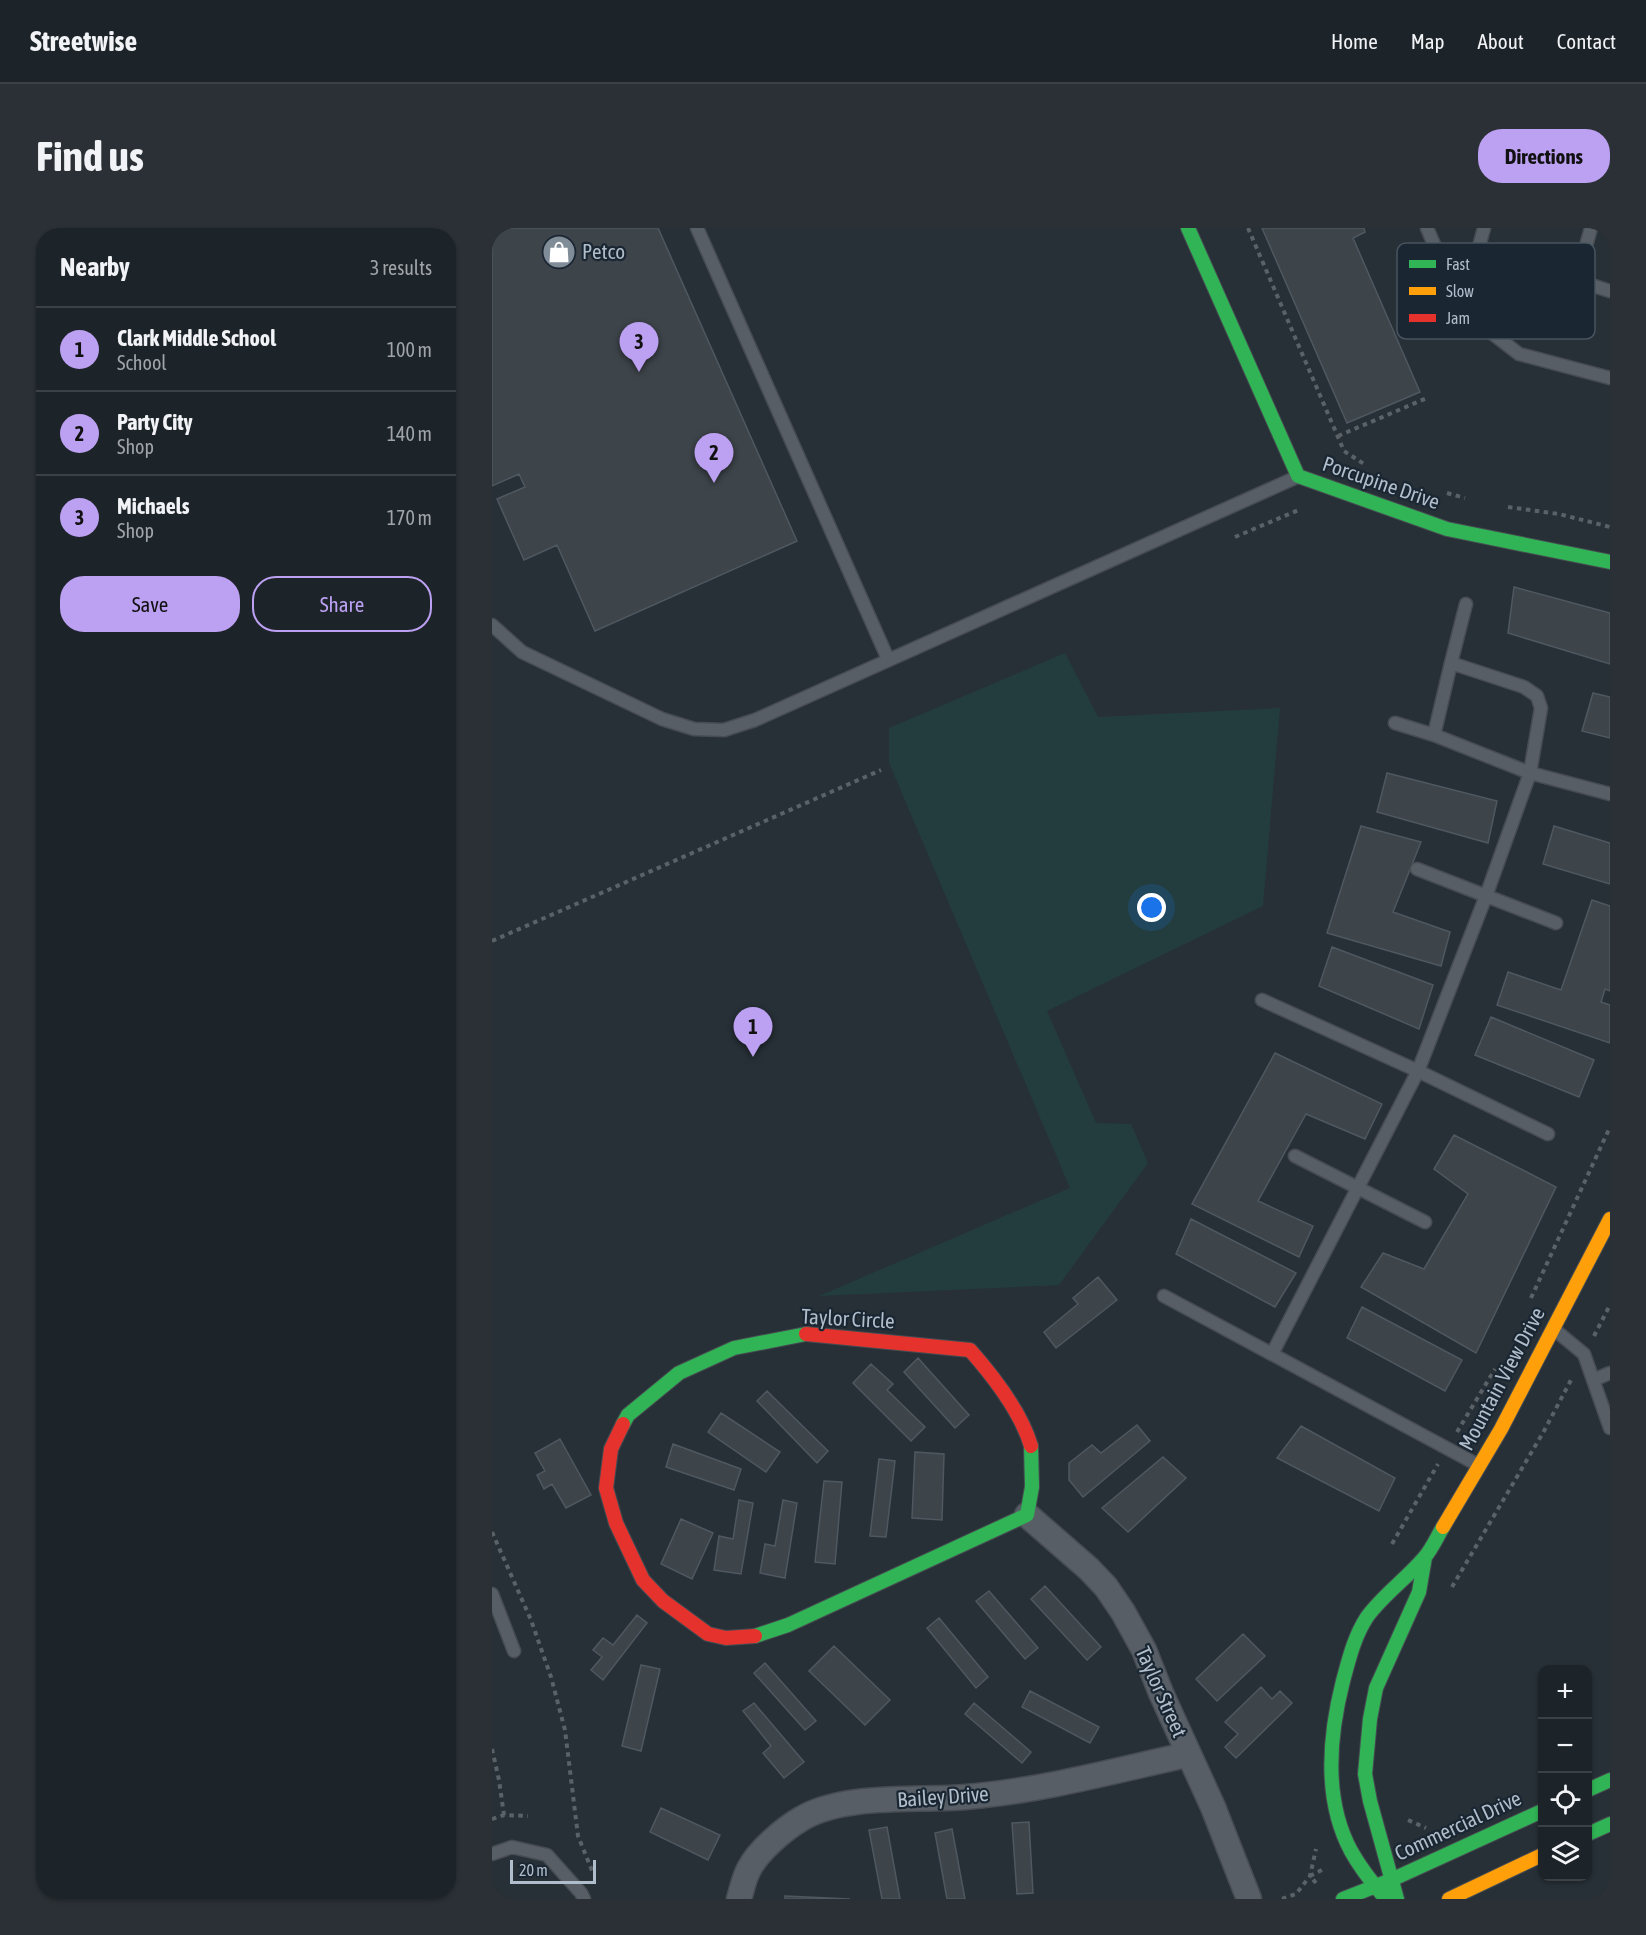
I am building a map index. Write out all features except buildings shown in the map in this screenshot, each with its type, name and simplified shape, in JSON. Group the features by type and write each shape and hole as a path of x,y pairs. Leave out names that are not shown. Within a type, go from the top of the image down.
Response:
{"street":[{"name":"Porcupine Drive","path":"1188,228 1298,476 1446,529 1610,562"},
{"name":"Mountain View Drive","path":"1386,1899 1366,1875 1350,1849 1339,1819 1332,1785 1331,1743 1336,1710 1353,1645 1367,1618 1386,1595 1425,1557 1501,1430 1610,1219"},
{"name":"Taylor Circle","path":"806,1334 970,1350 993,1376 1031,1444 1032,1487 1027,1515 788,1625 750,1637 726,1638 708,1634 663,1601 643,1580 616,1523 606,1488 611,1449 628,1415 679,1373 734,1348 806,1334"},
{"name":"Taylor Street","path":"1027,1515 1089,1569 1106,1587 1124,1612 1144,1650 1213,1807 1250,1899"},
{"name":"Mountain View Drive","path":"1397,1899 1370,1801 1365,1773 1370,1719 1376,1688 1419,1592 1425,1557"},
{"name":"Bailey Drive","path":"739,1899 748,1870 759,1853 801,1819 831,1806 967,1797 1055,1784 1181,1756 1187,1752"},
{"path":"1592,1788 1610,1780"},
{"name":"Commercial Drive","path":"1391,1880 1538,1813"},
{"path":"1592,1832 1610,1824"},
{"path":"1449,1899 1538,1857"},
{"path":"1343,1899 1391,1880"}],"lane":[{"path":"697,228 888,659"},
{"path":"1427,228 1433,243"},
{"path":"1480,243 1484,228"},
{"path":"1587,243 1591,228"},
{"path":"1595,286 1610,291"},
{"path":"1500,339 1519,354 1610,378"},
{"path":"492,625 522,651 662,718 694,729 724,730 754,720 1298,476"},
{"path":"1434,735 1466,604"},
{"path":"1272,1354 1418,1071 1486,896 1530,773 1541,708 1537,696 1524,687 1451,663"},
{"path":"1395,723 1434,735 1530,773 1610,794"},
{"path":"1417,869 1556,923"},
{"path":"1262,1000 1418,1071 1548,1134"},
{"path":"1295,1156 1425,1222"},
{"path":"1164,1296 1479,1466"},
{"path":"1553,1329 1584,1354 1610,1428"},
{"path":"1593,1380 1610,1373"},
{"path":"492,1594 514,1651"},
{"path":"492,1854 512,1847 547,1855 582,1893 584,1899"}],"path":[{"path":"1248,228 1344,451"},
{"path":"1338,436 1427,398"},
{"path":"1444,493 1466,499"},
{"path":"1500,506 1559,514 1610,527"},
{"path":"492,941 880,770"},
{"path":"1446,1597 1544,1431 1610,1305"},
{"path":"492,1532 531,1620 551,1677 565,1730 578,1836 595,1878"},
{"path":"492,1749 504,1815"},
{"path":"492,1819 504,1815 528,1816"},
{"path":"1404,1817 1424,1828 1434,1827"},
{"path":"1282,1899 1296,1894 1310,1876"}],"green space":[{"path":"1065,653 1098,717 1280,708 1263,906 1047,1011 1096,1123 1131,1124 1148,1163 1059,1285 819,1296 1070,1188 889,763 889,728"}],"traffic: fast":[{"path":"1188,228 1298,476 1447,529 1610,562"},
{"path":"623,1424 628,1415 679,1373 734,1348 806,1334"},
{"path":"755,1636 788,1625 1027,1515 1032,1487 1031,1446"},
{"path":"1386,1899 1359,1864 1342,1831 1332,1789 1334,1723 1347,1665 1362,1625 1380,1601 1424,1558 1443,1527"},
{"path":"1397,1899 1370,1801 1365,1774 1370,1719 1376,1688 1419,1592 1425,1557"},
{"path":"1592,1788 1610,1780"},
{"path":"1343,1899 1391,1880 1538,1813"},
{"path":"1592,1832 1610,1824"}],"traffic: slow":[{"path":"1443,1527 1501,1429 1610,1219"},
{"path":"1449,1899 1538,1857"}],"traffic: jam":[{"path":"806,1334 970,1350 997,1383 1013,1408 1031,1446"},
{"path":"623,1424 611,1449 606,1488 616,1523 643,1580 663,1601 708,1634 726,1638 755,1636"}],"place":[{"name":"Petco","path":"559,252"},
{"name":"Michaels","path":"639,372"},
{"name":"Party City","path":"714,483"},
{"name":"Clark Middle School","path":"753,1057"}]}
